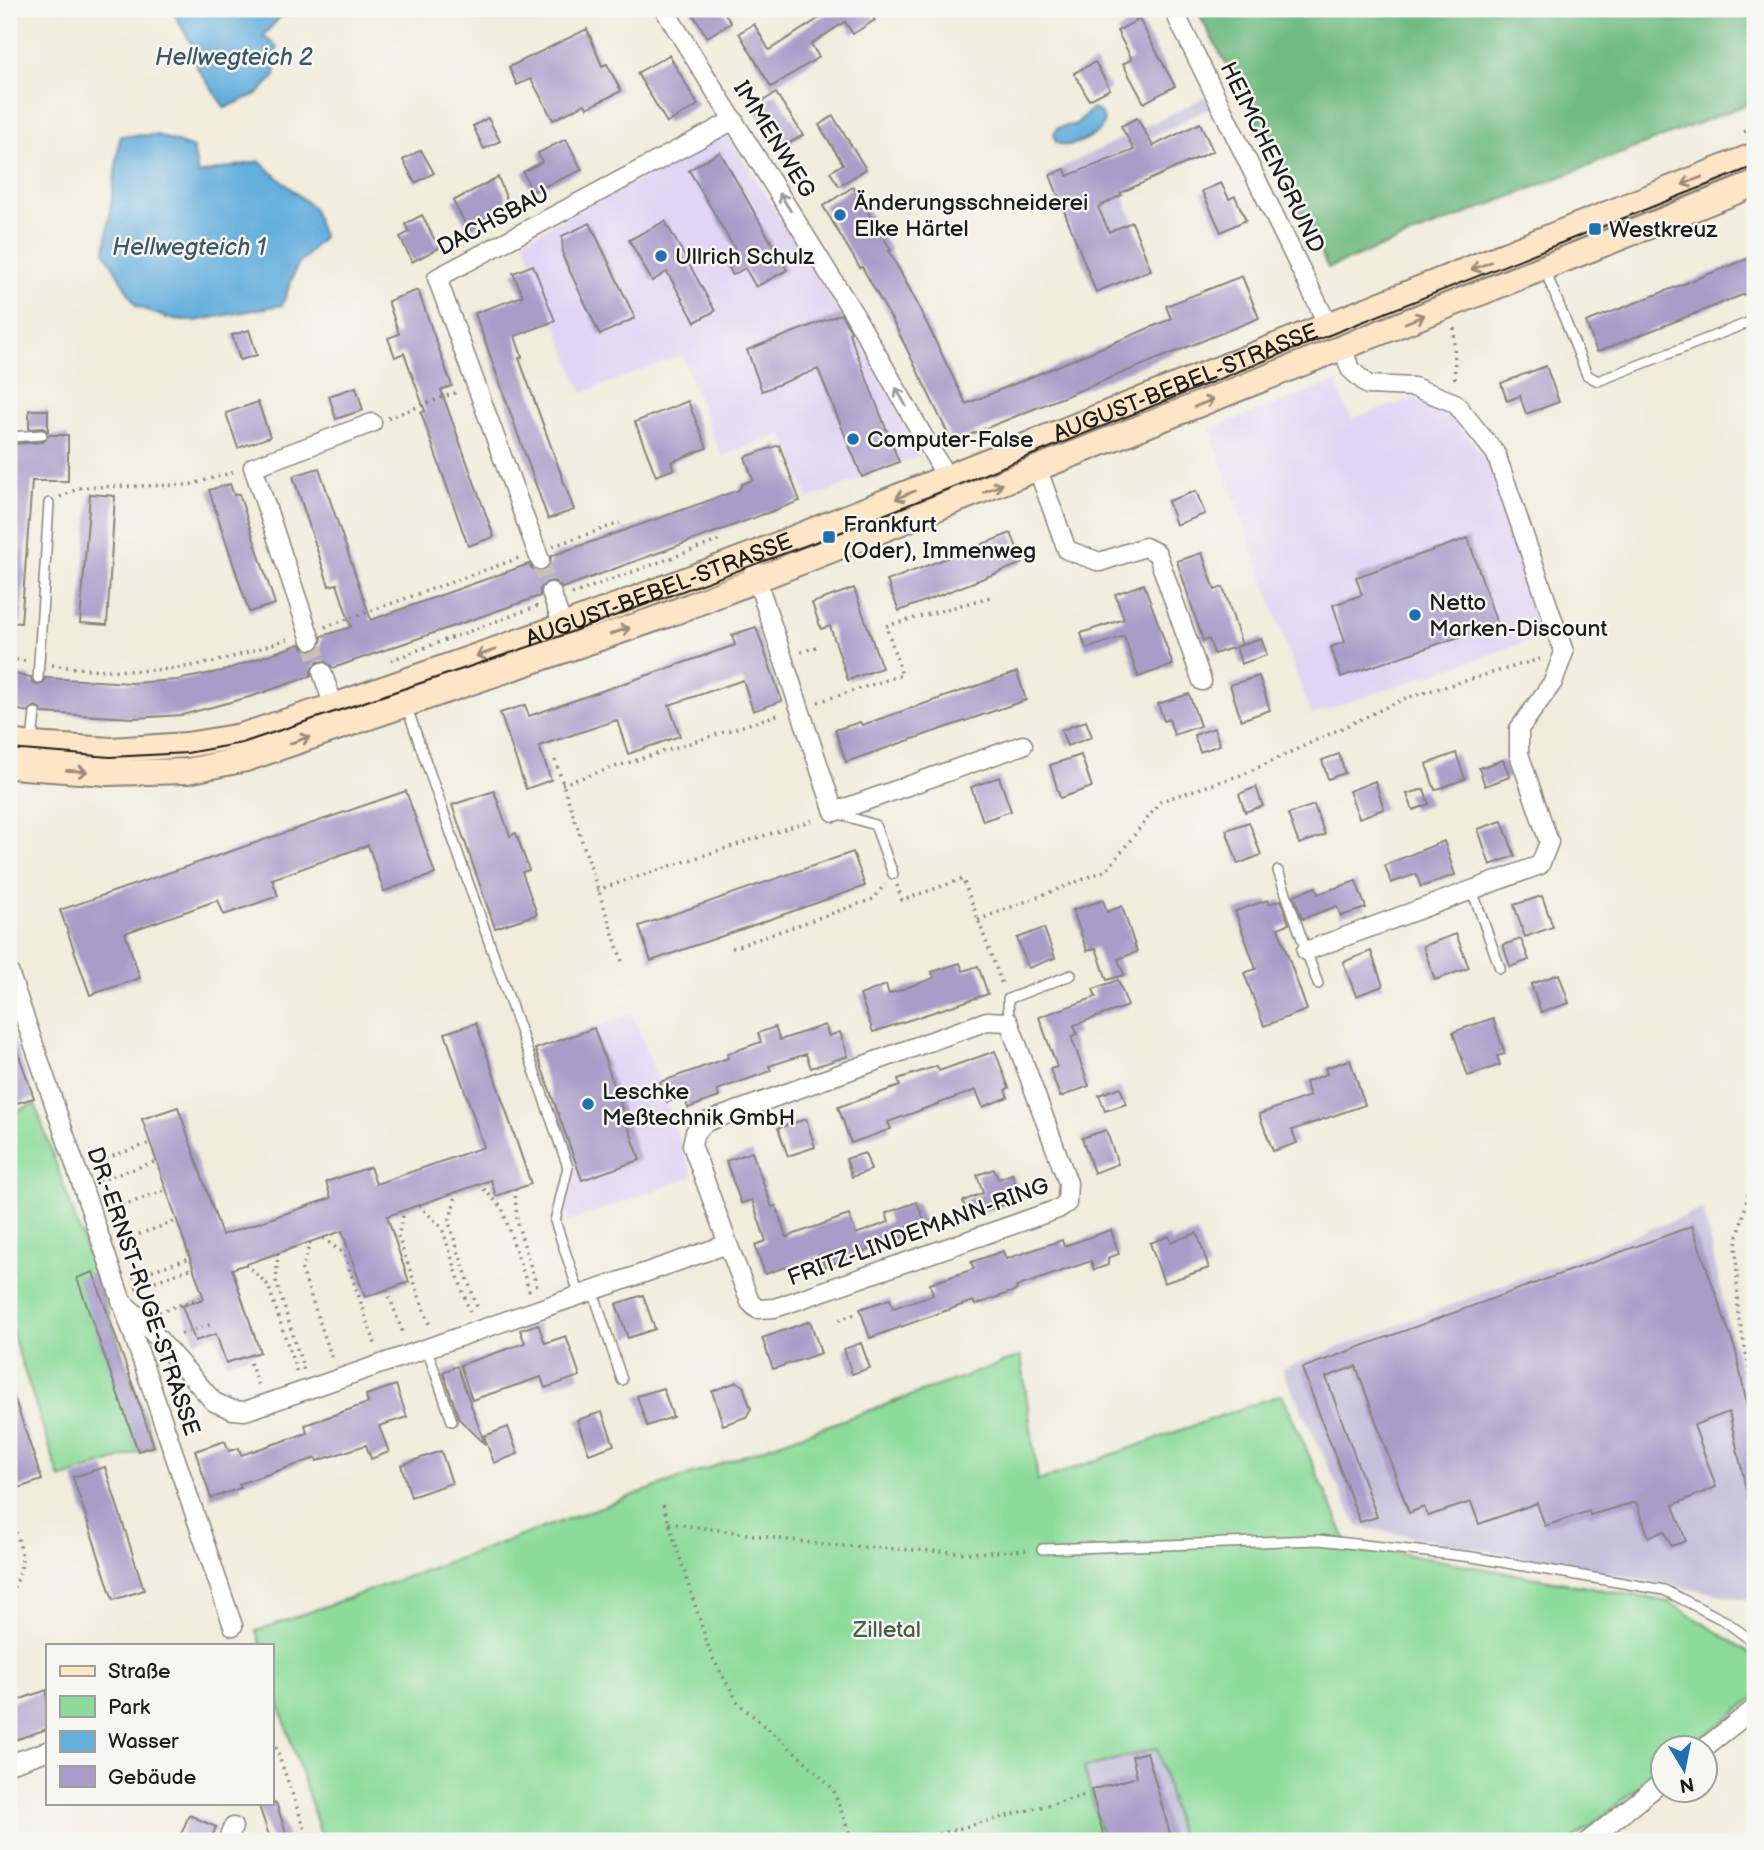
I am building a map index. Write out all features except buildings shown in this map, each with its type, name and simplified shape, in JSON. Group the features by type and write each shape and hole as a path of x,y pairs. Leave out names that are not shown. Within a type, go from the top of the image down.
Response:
{"street":[{"name":"IMMENWEG","path":"664,9 854,314 947,478"},
{"name":"HEIMCHENGRUND","path":"1173,9 1329,327"},
{"name":"DACHSBAU","path":"475,386 437,278 734,120"},
{"name":"AUGUST-BEBEL-STRASSE","path":"20,755 187,744 337,716 567,637 749,556 1755,155"},
{"name":"AUGUST-BEBEL-STRASSE","path":"567,637 667,615 757,581 1754,185"},
{"path":"1306,951 1540,865 1549,842 1519,754 1519,729 1553,681 1564,652 1496,454 1455,403 1414,387 1368,385 1350,369 1343,348"},
{"path":"475,386 538,556"},
{"path":"309,637 253,467 372,423"},
{"path":"1038,470 1067,550 1100,562 1145,547 1157,553 1202,681"},
{"path":"749,556 834,813 1023,745"},
{"path":"552,596 567,637"},
{"path":"322,672 337,716"},
{"name":"DR.-ERNST-RUGE-STRASSE","path":"9,972 233,1626"},
{"name":"FRITZ-LINDEMANN-RING","path":"987,1021 1009,1023 1068,1183 1067,1203 1058,1209 775,1308 757,1309 750,1301 728,1244 692,1144 695,1132 706,1122 987,1021"},
{"path":"118,1293 214,1402 233,1410 245,1411 728,1244"},
{"path":"1718,1737 1755,1707"},
{"path":"9,1764 46,1751"},
{"path":"1588,1841 1648,1793"}],"lane":[{"path":"1544,268 1587,375 1598,381 1755,320"},
{"path":"9,437 42,435"},
{"path":"38,678 49,503"},
{"path":"402,694 568,1167 555,1221 622,1380"},
{"path":"20,755 36,713"},
{"path":"834,813 876,825 893,874"},
{"path":"1278,871 1318,984"},
{"path":"1472,890 1500,968"},
{"path":"1009,1023 1007,999 1071,975"},
{"path":"425,1350 452,1421"},
{"path":"1042,1549 1319,1540 1472,1557 1664,1590 1725,1621 1755,1643"}],"path":[{"path":"1454,327 1455,403"},
{"path":"372,423 475,386"},
{"path":"49,503 82,487 190,485 253,467"},
{"path":"9,659 81,669 151,672 213,662 309,637 538,556 620,523"},
{"path":"390,660 552,596 733,536"},
{"path":"562,784 902,675 887,626 990,597"},
{"path":"978,920 1107,870 1161,802 1244,774 1406,698 1564,652"},
{"path":"555,760 623,964"},
{"path":"597,890 834,813"},
{"path":"893,874 902,900 964,879 1007,999"},
{"path":"732,948 873,899 893,874"},
{"path":"76,1168 150,1143"},
{"path":"82,1187 156,1161"},
{"path":"1755,1167 1736,1245 1738,1313 1755,1398"},
{"path":"479,1184 502,1208 540,1310"},
{"path":"515,1189 517,1222 540,1310"},
{"path":"92,1216 166,1190"},
{"path":"457,1191 449,1223 481,1330"},
{"path":"419,1205 442,1228 481,1330"},
{"path":"405,1209 398,1236 425,1350"},
{"path":"102,1247 177,1221"},
{"path":"323,1238 344,1254 382,1364"},
{"path":"310,1242 302,1270 339,1379"},
{"path":"278,1253 276,1281 307,1391"},
{"path":"118,1293 190,1258"},
{"path":"246,1264 268,1285 307,1391"},
{"path":"118,1293 193,1268"},
{"path":"387,1290 425,1350"},
{"path":"140,1318 203,1297"},
{"path":"839,1320 855,1314"},
{"path":"160,1341 212,1324"},
{"path":"663,1505 711,1655 739,1704 803,1759 833,1789 850,1835 848,1841"},
{"path":"9,1512 21,1549 23,1572 9,1595"},
{"path":"669,1523 825,1545 971,1553 1042,1549"},
{"path":"273,1740 309,1841"},
{"path":"912,1841 1086,1795"}],"shaded area":[{"path":"1205,97 1210,108 1109,158 1152,271 1096,294 1047,175"},
{"path":"727,133 840,314 846,312 920,456 809,499 783,434 721,456 682,355 582,393 524,240"},
{"path":"1336,382 1351,419 1415,398 1447,410 1490,465 1544,636 1311,715 1210,429"},
{"path":"633,1013 693,1177 570,1221 564,1206 576,1168 535,1049"},
{"path":"1703,1209 1755,1446 1755,1601 1357,1526 1282,1369"},
{"path":"1157,1748 1181,1841 1103,1841 1084,1768"}],"green space":[{"path":"1196,9 1755,9 1755,101 1328,268 1255,117"},
{"path":"35,1104 155,1447 60,1479 9,1324 9,1273 13,1271 9,1260 9,1113"},
{"name":"Zilletal","path":"1021,1356 1038,1481 1282,1394 1348,1544 1669,1602 1755,1656 1755,1697 1707,1734 1648,1734 1648,1780 1571,1841 1181,1841 1157,1748 1084,1768 1103,1841 323,1841 273,1685 273,1644 261,1644 256,1631"}],"water":[{"name":"Hellwegteich 2","path":"172,9 306,9 301,13 280,17 263,36 277,46 275,76 259,93 225,108 198,69 193,47"},
{"path":"1092,109 1100,112 1104,119 1099,131 1071,145 1056,142 1054,134 1057,128 1076,124"},
{"name":"Hellwegteich 1","path":"157,135 193,148 198,174 259,161 313,208 323,237 297,266 282,305 194,321 166,318 136,306 105,252 120,136"}],"tunnel":[{"path":"540,560 551,592"},
{"path":"311,640 322,672"}],"tram line":[{"path":"9,749 110,757 187,753 242,743 552,639 829,537 1755,166"}],"place":[{"name":"Änderungsschneiderei Elke Härtel","path":"840,215"},
{"name":"Westkreuz","path":"1595,229"},
{"name":"Ullrich Schulz","path":"661,256"},
{"name":"Computer-False","path":"853,439"},
{"name":"Frankfurt (Oder), Immenweg","path":"829,537"},
{"name":"Netto Marken-Discount","path":"1415,615"},
{"name":"Leschke Meßtechnik GmbH","path":"588,1104"}]}
